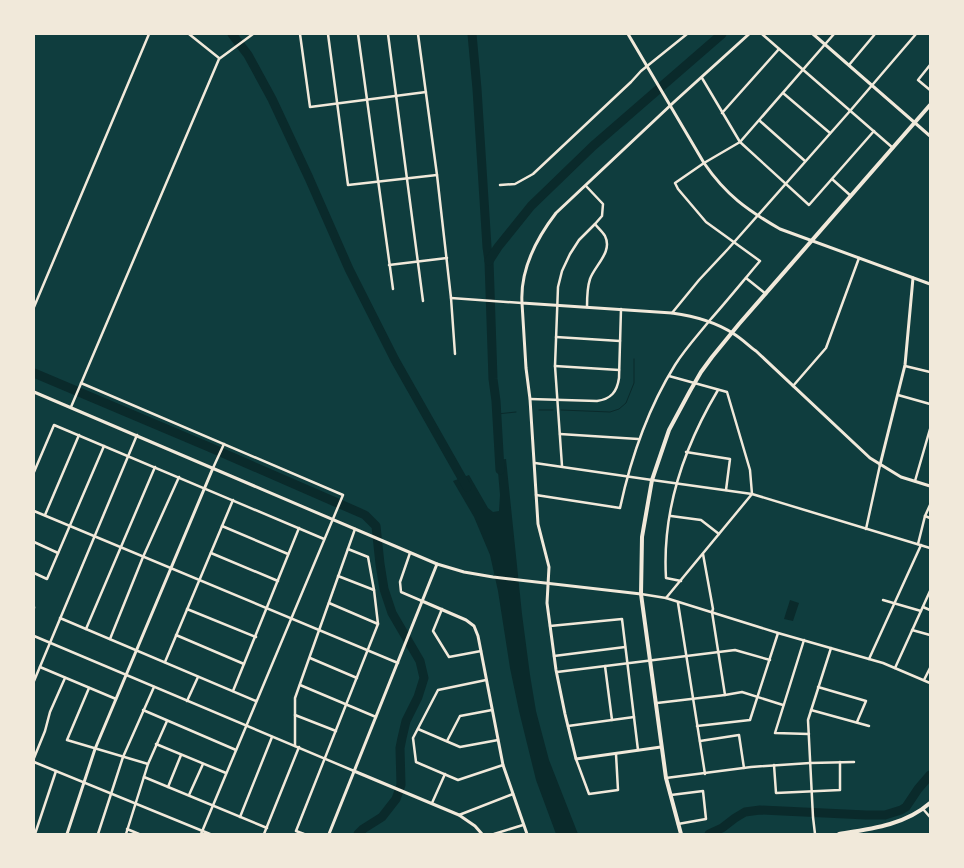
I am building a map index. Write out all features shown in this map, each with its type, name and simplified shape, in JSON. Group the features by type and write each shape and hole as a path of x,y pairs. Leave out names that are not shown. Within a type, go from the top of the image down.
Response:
{"main road":[{"path":"681,834 666,778 641,594 642,537 652,480 670,430 695,382 712,357 930,105"},
{"path":"839,834 854,833 905,819 930,803"}],"street":[{"path":"34,307 149,34"},
{"path":"189,34 219,58"},
{"path":"71,407 219,58 253,34"},
{"path":"300,34 310,107 426,92"},
{"path":"328,34 348,185 438,175"},
{"path":"358,34 393,289"},
{"path":"388,34 423,301"},
{"path":"418,34 438,175 455,354"},
{"path":"628,34 704,163 730,195 757,215 780,228 930,284"},
{"path":"500,185 515,184 533,174 631,82 641,70 687,34"},
{"path":"616,754 618,790 588,794 576,758 556,672 547,603 549,567 538,524 522,303 524,279 536,242 556,213 749,34"},
{"path":"762,34 893,148"},
{"path":"813,34 930,136"},
{"path":"536,495 620,508 638,439 651,409 669,376 693,340 760,262 706,222 675,183 740,142 834,34"},
{"path":"848,65 875,34"},
{"path":"672,313 916,34"},
{"path":"722,113 779,49"},
{"path":"930,65 918,80 930,90"},
{"path":"702,78 740,142 809,205 874,131"},
{"path":"783,93 830,133"},
{"path":"759,120 805,161"},
{"path":"832,179 851,196"},
{"path":"562,467 555,366 558,287 562,271 570,254 579,240 602,216 603,204 586,186"},
{"path":"587,307 590,280 606,254 606,236 594,224"},
{"path":"389,265 446,258"},
{"path":"792,386 826,348 859,258"},
{"path":"746,278 766,294"},
{"path":"866,528 905,365 913,278"},
{"path":"450,298 672,313 687,315 709,322 732,333 756,351 870,458 900,477 930,486"},
{"path":"530,399 597,401 605,400 616,391 620,370 621,309"},
{"path":"556,337 620,341"},
{"path":"905,365 930,372"},
{"path":"555,366 620,370"},
{"path":"666,598 752,494 750,470 727,392 669,376"},
{"path":"81,385 343,495 202,833"},
{"path":"681,581 666,578 665,567 670,516 676,483 686,452 700,420 718,389"},
{"path":"34,392 437,564 479,575 666,598 869,659 930,683"},
{"path":"898,395 930,404"},
{"path":"34,472 54,425 324,539"},
{"path":"915,481 930,429"},
{"path":"560,434 638,439"},
{"path":"34,681 137,435"},
{"path":"45,515 79,436"},
{"path":"34,573 47,579 104,446"},
{"path":"67,834 95,749 170,568 224,446"},
{"path":"686,452 730,459 726,490"},
{"path":"34,460 38,462"},
{"path":"533,462 752,494 930,548"},
{"path":"86,629 155,467"},
{"path":"110,639 179,477"},
{"path":"165,662 233,500"},
{"path":"869,659 920,545 925,516 930,505"},
{"path":"34,511 398,663"},
{"path":"670,516 701,520 719,534"},
{"path":"925,516 930,518"},
{"path":"222,526 288,554"},
{"path":"233,691 299,528"},
{"path":"264,834 297,747 295,698 354,529"},
{"path":"34,542 58,553"},
{"path":"304,834 295,833 378,624 368,557 348,548"},
{"path":"211,553 278,581"},
{"path":"410,553 400,582 401,592 466,620 474,626 478,636 503,765 527,834"},
{"path":"703,554 725,695"},
{"path":"329,834 437,564"},
{"path":"338,576 374,590"},
{"path":"895,668 930,591"},
{"path":"884,600 921,611"},
{"path":"678,602 705,774"},
{"path":"329,603 378,624"},
{"path":"923,607 930,610"},
{"path":"187,609 256,638"},
{"path":"442,609 433,631 449,657 481,651"},
{"path":"60,618 256,701"},
{"path":"550,626 622,619 638,750"},
{"path":"912,630 930,635"},
{"path":"697,726 750,720 778,633"},
{"path":"176,635 244,664"},
{"path":"34,636 432,803 459,815 476,826 482,834"},
{"path":"804,640 775,733 809,734"},
{"path":"554,656 625,647"},
{"path":"815,834 812,817 808,720 831,648"},
{"path":"556,672 735,650 770,660"},
{"path":"310,658 357,678"},
{"path":"605,666 612,720"},
{"path":"40,667 116,699"},
{"path":"924,680 930,668"},
{"path":"188,701 198,676"},
{"path":"65,678 50,712 45,732 34,760 202,833 210,834"},
{"path":"486,680 438,690 413,738 416,762 458,780 503,765"},
{"path":"300,685 376,717"},
{"path":"98,834 123,757 154,687"},
{"path":"818,687 866,701 856,722"},
{"path":"89,688 68,740 148,764"},
{"path":"655,704 742,692 783,705"},
{"path":"143,710 236,750"},
{"path":"446,742 460,716 492,710"},
{"path":"811,710 869,726"},
{"path":"295,715 336,731"},
{"path":"568,726 634,717"},
{"path":"126,834 148,764 167,721"},
{"path":"418,729 460,747 498,740"},
{"path":"700,741 739,735 744,768"},
{"path":"240,817 272,736"},
{"path":"156,744 226,773"},
{"path":"576,758 661,747"},
{"path":"168,787 181,755"},
{"path":"774,765 776,793 811,792 840,790 840,762"},
{"path":"666,778 774,765 854,762"},
{"path":"190,796 203,764"},
{"path":"35,834 56,771"},
{"path":"432,803 445,774"},
{"path":"144,777 267,828"},
{"path":"670,795 703,791 706,819 678,824"},
{"path":"459,815 513,794"},
{"path":"923,809 930,817"},
{"path":"494,834 523,824"},
{"path":"127,829 139,834"}],"water":[{"path":"506,459 522,614 536,711 549,760 578,834 556,834 536,780 510,668 498,591 490,555 474,517 453,481 469,475 488,508 493,512 499,511 500,495 497,460"},
{"path":"790,600 799,603 793,621 784,619"}],"waterway":[{"path":"232,34 248,55 272,99 349,269 395,360 467,487"},
{"path":"472,34 489,261 493,379 500,470"},
{"path":"489,261 531,206 593,146 722,34"},
{"path":"561,410 610,412 619,409 626,403 634,383 634,359"},
{"path":"34,373 365,515 376,526 384,589 392,613 420,661 424,678 418,697 406,721 402,738 400,748 401,785 396,799 382,817 358,834"},
{"path":"539,410 553,410"},
{"path":"497,414 516,412"},
{"path":"709,834 722,828 745,812 760,810 885,815 906,807 930,775"}]}
